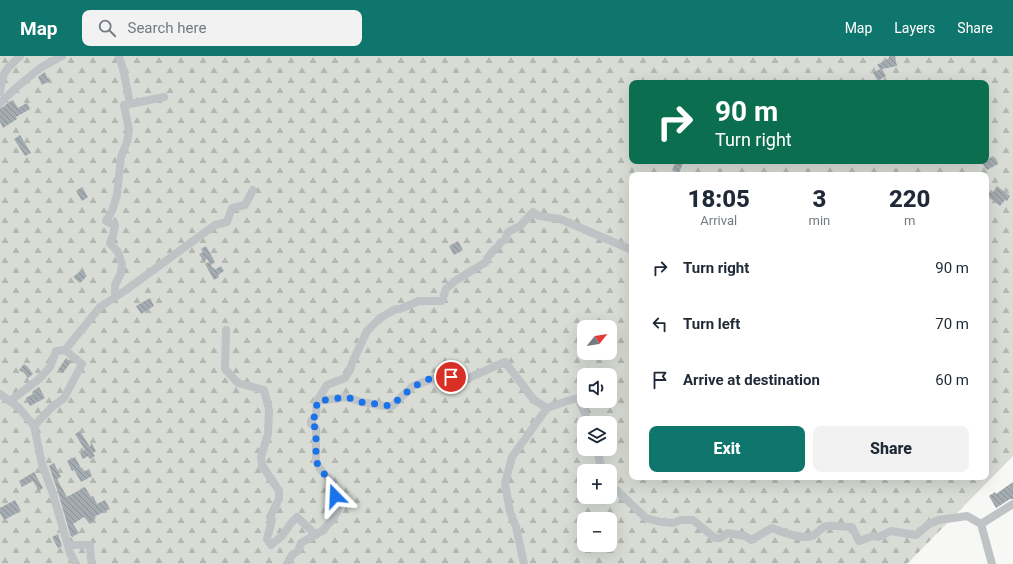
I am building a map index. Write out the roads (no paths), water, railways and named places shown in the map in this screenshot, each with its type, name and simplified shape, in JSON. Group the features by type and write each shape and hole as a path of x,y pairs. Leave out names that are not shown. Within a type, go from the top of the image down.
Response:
{"street":[{"path":"0,92 6,69 20,56"},
{"path":"0,103 40,68 62,56"},
{"path":"119,56 130,104"},
{"path":"115,297 115,285 121,273 122,264 118,252 110,243 114,225 106,222 112,211 117,195 121,157 127,142 129,130 124,105 164,97"},
{"path":"10,401 39,379 50,367 56,351 65,350 100,307 214,225 227,222 232,208 245,205 253,190"},
{"path":"287,564 292,555 298,551 301,544 322,532 333,519 338,510 332,483 320,469 316,461 316,428 311,424 311,421 316,415 317,401 327,386 345,378 367,331 380,318 396,309 400,309 419,301 442,300 446,289 455,281 486,262 494,250 500,245 501,242 505,240 508,232 520,226 533,212 538,216 560,219 629,249"},
{"path":"226,330 225,369 238,383 264,390 268,410 268,434 261,457 262,465 279,490 279,499 270,517 272,520 268,539 271,544 282,536 297,516 316,535"},
{"path":"34,426 52,407 64,398 82,364 65,350"},
{"path":"317,401 347,397 361,402 391,406 413,386 438,377 451,377 464,380 505,362 534,400 547,408"},
{"path":"0,394 20,408 34,426 42,464 55,500 70,553 76,564"},
{"path":"524,564 516,527 510,512 505,483 512,457 547,408 578,398 586,416"},
{"path":"617,491 646,518 661,522 674,523 681,520 693,520 715,538 720,538 728,533 745,536 750,540 772,528 785,534 807,537 814,535 826,526 852,527 859,541 873,536 880,537 891,530 916,535 929,524 939,520 967,516 981,524 992,564"},
{"path":"981,524 1013,504"},
{"path":"68,546 90,545 92,564"}]}
